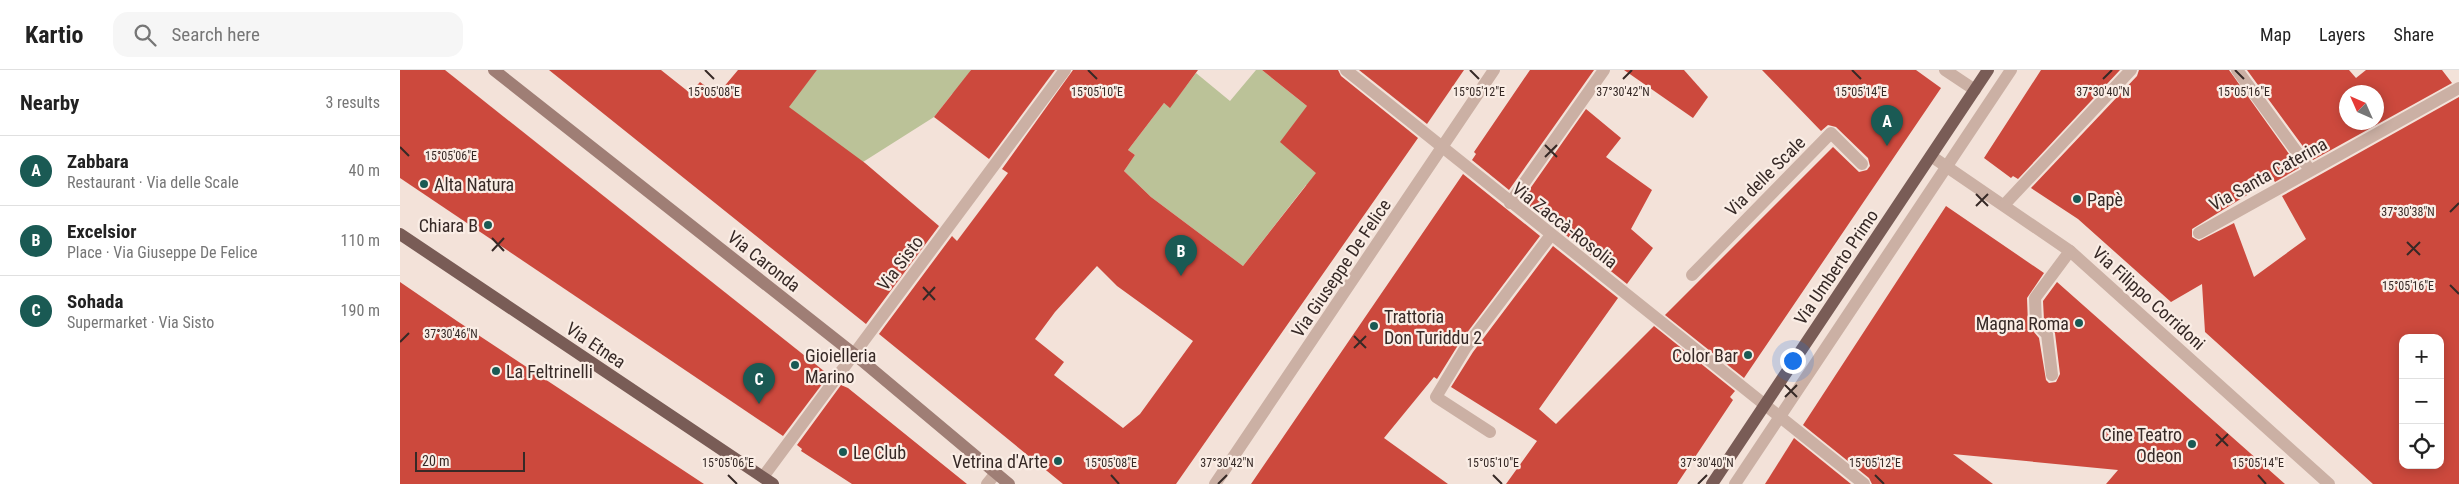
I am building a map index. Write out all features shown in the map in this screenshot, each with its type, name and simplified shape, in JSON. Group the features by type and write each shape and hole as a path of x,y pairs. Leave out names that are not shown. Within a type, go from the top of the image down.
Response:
{"main road":[{"name":"Via Caronda","path":"494,70 854,354 1009,484"},
{"name":"Via Umberto Primo","path":"1712,484 1988,70"},
{"name":"Via Etnea","path":"400,234 768,480"}],"street":[{"name":"Via Sisto","path":"768,480 854,354 1065,70"},
{"name":"Via Zaccà-Rosolia","path":"1346,70 1442,149 1864,484"},
{"name":"Via Giuseppe De Felice","path":"1215,484 1494,70"},
{"path":"1510,203 1604,70"},
{"path":"1945,70 1975,90"},
{"path":"1735,484 2011,70"},
{"path":"2004,205 2131,70"},
{"path":"2237,70 2310,170"},
{"name":"Via Santa Caterina","path":"2199,233 2459,88"},
{"name":"Via delle Scale","path":"1692,275 1831,133 1862,164"},
{"name":"Via Filippo Corridoni","path":"1931,156 2070,251 2329,484"},
{"path":"1490,432 1436,397 1466,347 1551,235"},
{"path":"2052,375 2047,334 2036,324 2035,298 2070,251"},
{"path":"988,484 996,473"}],"green space":[{"path":"817,70 970,70 981,79 952,94 934,117 863,162 756,147"},
{"path":"1256,70 1262,70 1307,106 1313,155 1323,197 1306,185 1243,266 1151,197 1124,171 1135,155 1128,150 1164,103 1170,107 1196,73 1230,101"}],"building":[{"path":"400,70 445,70 829,375 783,436 400,178"},
{"path":"549,70 661,70 690,93 700,82 717,95 738,70 817,70 789,107 865,163 939,226 866,324"},
{"path":"971,70 1055,70 989,159 934,117"},
{"path":"1073,70 1198,70 1170,108 1164,103 1128,150 1135,155 1124,171 1151,197 1243,266 1316,173 1280,142 1307,106 1262,70 1338,70 1341,76 1418,138 1176,484 1063,484 879,334 952,236 957,241 1008,173 1002,169","holes":["1097,266 1117,286 1193,341 1140,414 1123,428 1054,375 1064,362 1035,339 1055,312"]},
{"path":"1359,70 1464,70 1427,124"},
{"path":"1530,70 1594,70 1509,190 1472,160 1476,154 1474,152"},
{"path":"1624,70 1684,70 1708,97 1693,118"},
{"path":"1762,70 1916,70 1941,88 1744,378 1665,315 1833,147 1859,172 1867,170 1870,166 1868,158 1836,127 1828,125 1821,131"},
{"path":"2041,70 2120,70 2018,179 2013,176 2011,178 1984,158"},
{"path":"2139,70 2229,70 2299,168 2275,182 2273,179 2192,229 2192,237 2199,241 2234,223 2254,277 2306,239 2282,196 2459,97 2459,484 2373,484 2205,332 2202,284 2171,302 2078,219 2031,188 2137,76"},
{"path":"2247,70 2349,70 2356,78 2366,70 2442,70 2452,83 2384,121 2384,85 2339,85 2339,130 2367,130 2313,160"},
{"path":"1586,109 1621,138 1606,157 1652,190 1631,229 1653,248 1627,284 1522,200"},
{"path":"1463,174 1540,236 1460,342 1437,379 1434,377 1384,438 1448,484 1251,484"},
{"path":"1946,206 2044,273 2027,298 2028,325 2039,338 2046,380 2049,383 2056,382 2060,374 2055,333 2044,320 2043,301 2057,282 2285,484 2106,484 2118,470 1953,454 1993,484 1872,484 1869,478 1803,425"},
{"path":"1553,246 1618,298 1539,409 1556,424 1654,326 1735,391 1730,397 1733,400 1677,484 1506,484 1537,441 1451,387 1473,352"},
{"path":"400,282 457,321 704,484 400,484"},
{"path":"841,385 848,388 967,484 852,484 801,451 802,449 797,445"},
{"path":"1794,438 1851,484 1765,484"}],"place":[{"name":"Zabbara","path":"1887,146"},
{"name":"Alta Natura","path":"424,184"},
{"name":"Papè","path":"2077,199"},
{"name":"Chiara B","path":"488,225"},
{"name":"Excelsior","path":"1181,276"},
{"name":"Magna Roma","path":"2079,323"},
{"name":"Trattoria Don Turiddu 2","path":"1374,326"},
{"name":"Color Bar","path":"1748,355"},
{"name":"Gioielleria Marino","path":"795,365"},
{"name":"La Feltrinelli","path":"496,371"},
{"name":"Sohada","path":"759,404"},
{"name":"Cine Teatro Odeon","path":"2192,444"},
{"name":"Le Club","path":"843,452"},
{"name":"Vetrina d'Arte","path":"1058,461"}]}
